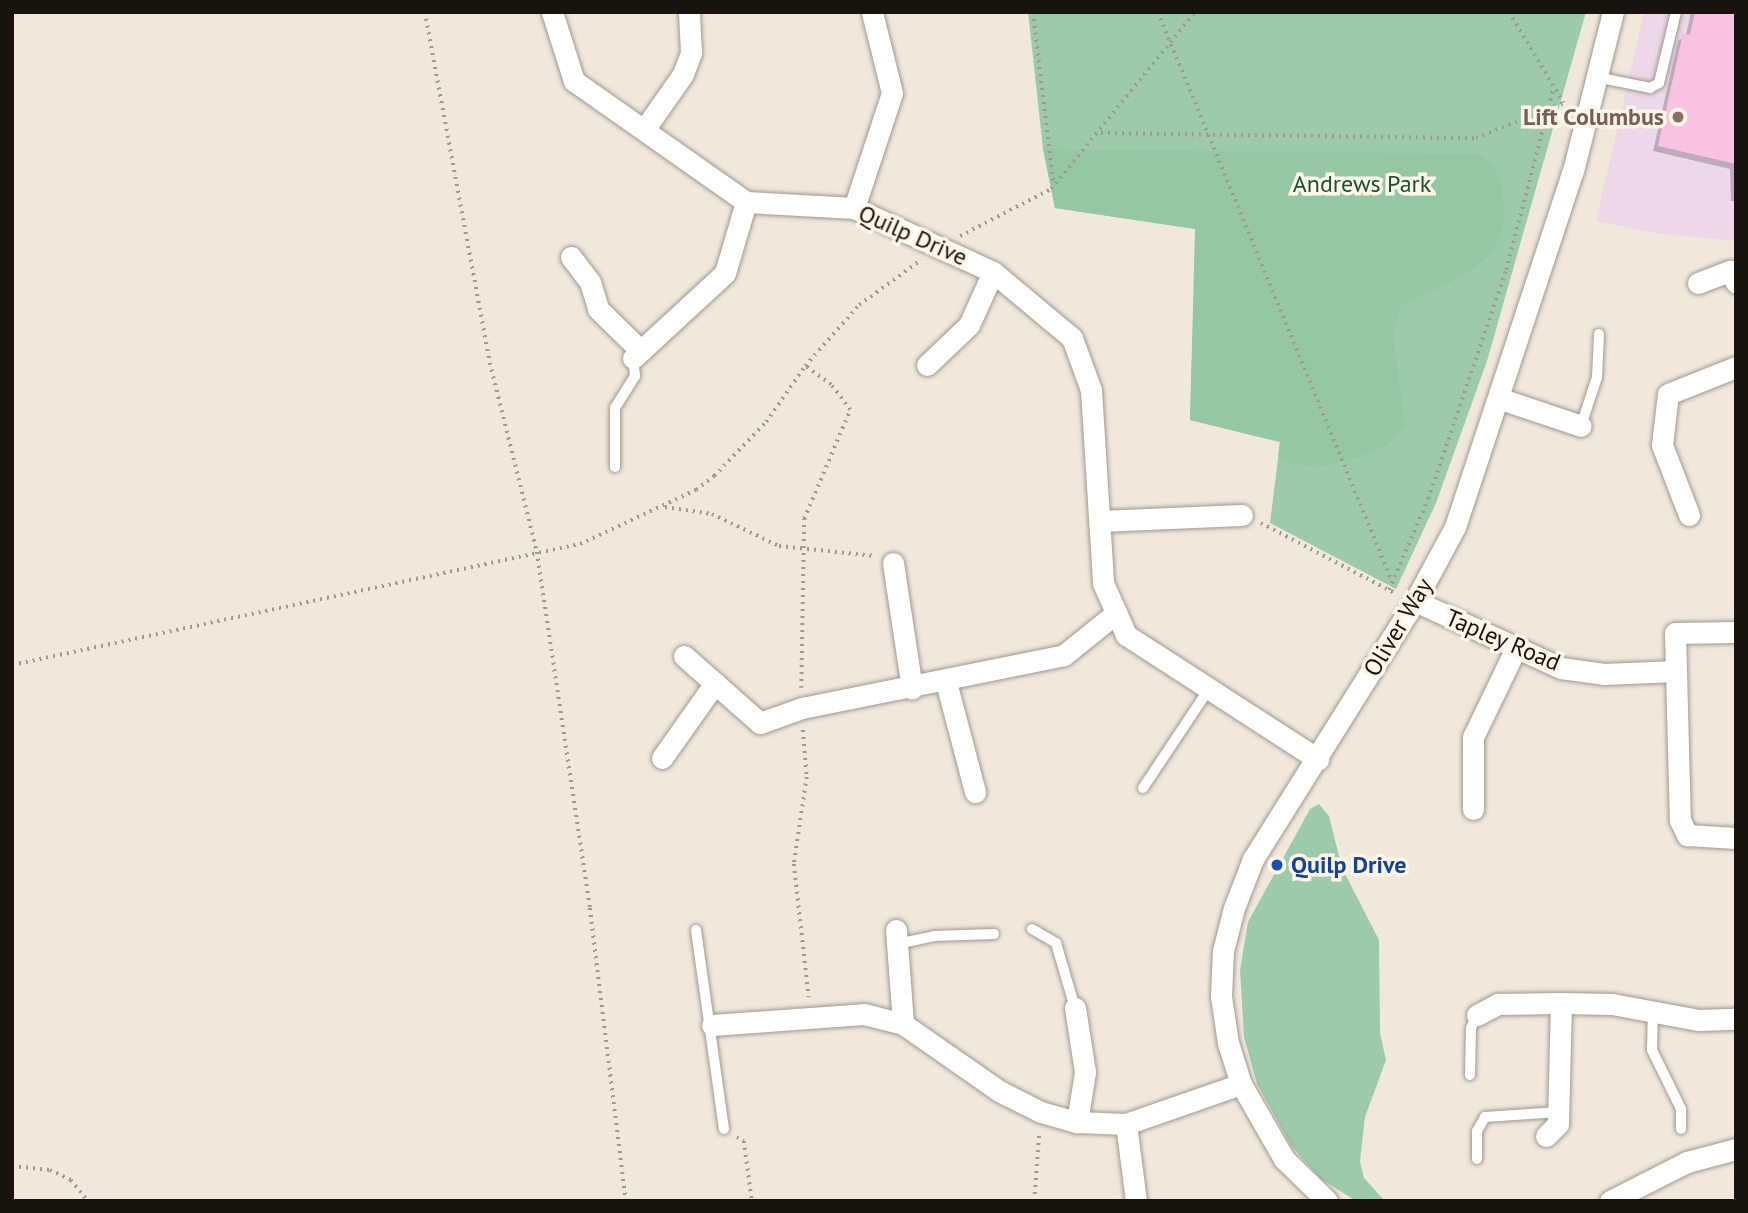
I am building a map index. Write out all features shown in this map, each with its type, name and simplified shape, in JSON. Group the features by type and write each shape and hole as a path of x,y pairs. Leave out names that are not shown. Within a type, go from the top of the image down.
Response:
{"street":[{"path":"552,12 574,81 746,202 725,273 637,354 598,309 590,282 572,257"},
{"path":"644,130 683,74 691,53 689,12"},
{"path":"854,208 892,93 873,12"},
{"name":"Oliver Way","path":"1327,1201 1284,1159 1241,1084 1221,996 1231,919 1253,859 1415,601 1455,527 1501,399 1573,171 1613,12"},
{"name":"Quilp Drive","path":"746,202 854,208 943,246 993,272 1072,338 1091,390 1104,583 1126,635 1318,759"},
{"path":"1698,283 1730,271 1736,284"},
{"name":"Quilp Drive","path":"927,365 969,325 993,272"},
{"path":"1689,515 1662,445 1668,394 1736,367"},
{"path":"1501,399 1581,426"},
{"path":"1099,521 1242,515"},
{"path":"893,563 912,689"},
{"name":"Tapley Road","path":"1415,601 1515,650 1561,668 1604,674 1676,671"},
{"path":"684,656 760,723 802,708 912,689 1064,655 1116,613"},
{"path":"1736,632 1675,633 1680,820 1687,835 1736,838"},
{"path":"1473,809 1473,737 1515,650"},
{"path":"946,682 975,792"},
{"path":"662,758 715,683"},
{"path":"896,937 902,1024"},
{"path":"1546,1136 1558,1125 1560,1003"},
{"path":"1477,1015 1498,1004 1560,1003 1653,1009 1678,1018 1736,1020"},
{"path":"1075,1008 1085,1072 1077,1122"},
{"path":"712,1025 864,1014 902,1024 999,1091 1041,1112 1077,1122 1126,1124 1241,1084"},
{"path":"1126,1124 1136,1201"},
{"path":"1610,1201 1687,1162 1736,1149"}],"lane":[{"path":"1596,78 1650,88 1659,83 1676,12"},
{"path":"1581,426 1597,377 1599,334"},
{"path":"615,467 615,408 635,376 637,354"},
{"path":"1143,788 1209,689"},
{"path":"1032,929 1056,943 1075,1008"},
{"path":"696,930 712,1025 724,1129"},
{"path":"896,937 994,934"},
{"path":"1653,1009 1652,1050 1681,1109 1681,1129"},
{"path":"1470,1075 1471,1028 1477,1015"},
{"path":"1477,1159 1477,1131 1485,1118 1559,1112"}],"path":[{"path":"425,12 490,363 537,552 590,908 626,1201"},
{"path":"1033,12 1054,186"},
{"path":"1158,12 1392,581"},
{"path":"12,665 580,544 696,490 734,459 805,366 859,305 943,246 1054,186 1101,132 1195,12"},
{"path":"1101,132 1476,138 1563,103 1509,12"},
{"path":"1389,590 1428,499 1506,270 1553,89"},
{"path":"805,366 831,385 850,410 804,519 802,708 807,777 794,864 811,1016"},
{"path":"659,508 678,506 712,514 759,539 804,551 864,552 893,563"},
{"path":"1242,515 1415,601"},
{"path":"1034,1201 1041,1112"},
{"path":"724,1129 744,1141 752,1201"},
{"path":"12,1166 50,1170 71,1180 88,1201"}],"shaded area":[{"name":"Lift Columbus","path":"1644,12 1736,12 1736,241 1661,234 1596,221"}],"green space":[{"name":"Andrews Park","path":"1028,12 1586,12 1487,361 1436,503 1396,589 1270,523 1280,442 1190,420 1196,229 1055,208 1043,149"},
{"path":"1043,149 1479,154 1491,163 1502,186 1505,220 1493,253 1463,276 1400,306 1393,333 1405,427 1386,446 1357,458 1318,467 1293,464 1278,457 1280,442 1190,420 1195,229 1055,208"},
{"path":"1319,804 1329,816 1342,868 1379,940 1380,1033 1386,1060 1365,1117 1360,1161 1364,1178 1385,1201 1356,1201 1321,1179 1292,1147 1257,1084 1244,1037 1240,970 1248,922 1310,809"}],"building":[{"path":"1695,12 1736,12 1736,164 1658,146 1683,33 1690,35"}],"place":[{"name":"Lift Columbus","path":"1678,117"},
{"name":"Quilp Drive","path":"1277,865"}]}
